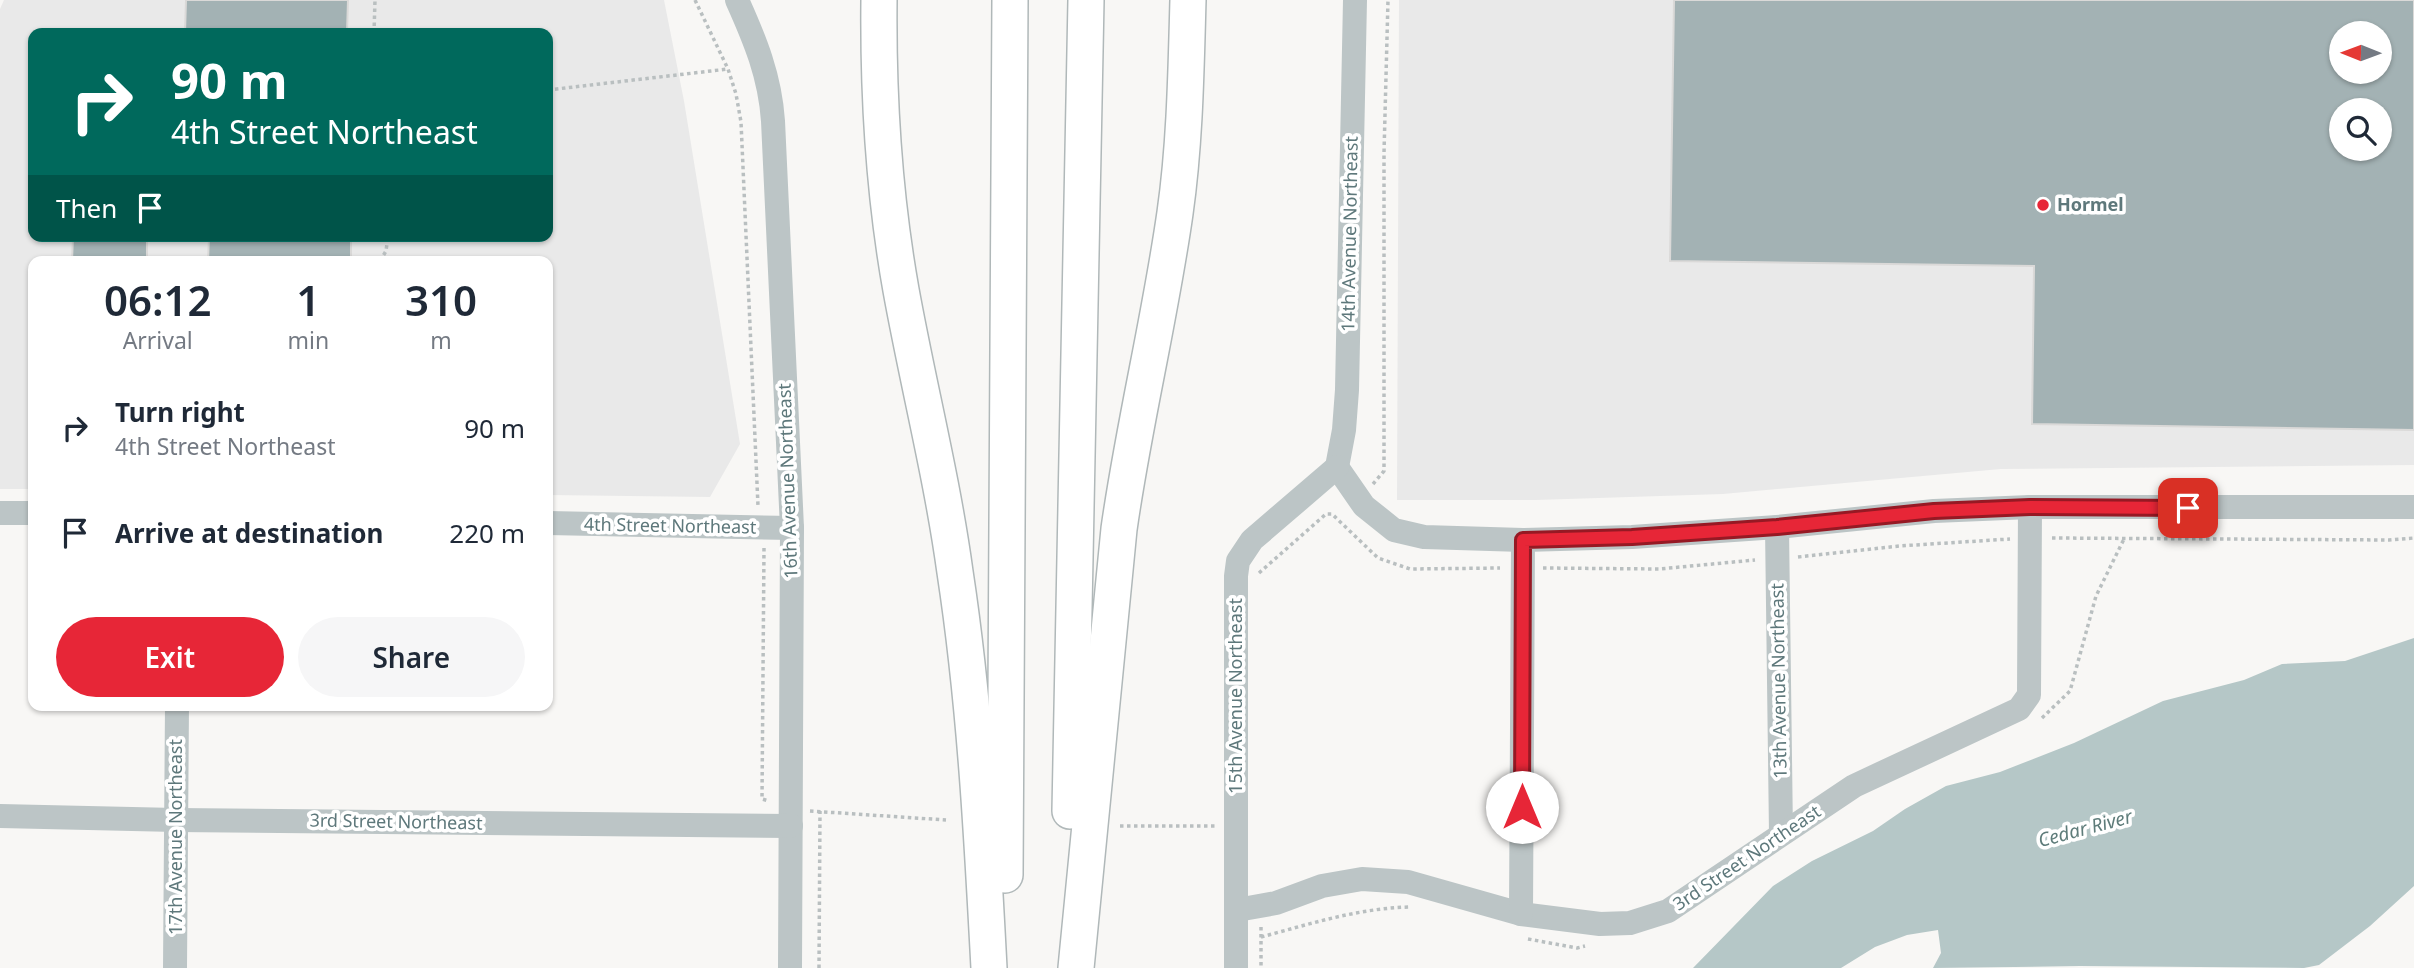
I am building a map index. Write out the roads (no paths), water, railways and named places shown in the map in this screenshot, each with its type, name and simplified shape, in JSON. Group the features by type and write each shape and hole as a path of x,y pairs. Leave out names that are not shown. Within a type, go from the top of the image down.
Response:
{"highway":[{"path":"879,0 880,104 886,178 901,290 943,498 961,611 980,801 989,968"},
{"path":"1004,968 1010,0"},
{"path":"1069,968 1070,752 1086,0"},
{"path":"1076,968 1119,529 1126,477 1162,297 1176,209 1185,108 1188,0"}],"street":[{"name":"16th Avenue Northeast","path":"737,0 764,64 771,101 792,528 790,968"},
{"name":"14th Avenue Northeast","path":"1337,467 1345,430 1347,390 1354,6"},
{"path":"1337,467 1364,506 1394,530 1424,537 1523,540 1632,537 1777,527 1885,514 2030,507 2414,507"},
{"name":"15th Avenue Northeast","path":"1236,968 1238,561 1252,540 1337,467"},
{"name":"3rd Street Northeast","path":"1237,910 1276,903 1322,886 1362,879 1408,881 1521,925 1630,923 1668,911 1854,786 2019,709 2029,695 2030,507"},
{"path":"0,513 28,513"},
{"name":"4th Street Northeast","path":"553,523 792,528"},
{"name":"13th Avenue Northeast","path":"1777,527 1781,834"},
{"path":"1521,925 1523,540"},
{"name":"17th Avenue Northeast","path":"175,968 177,711"},
{"name":"3rd Street Northeast","path":"0,816 792,826"}],"water":[{"name":"Cedar River","path":"2414,638 2414,886 2370,926 2319,965 2304,968 1933,968 1941,953 1938,930 1907,935 1875,947 1841,968 1693,968 1773,886 1812,861 1873,831 1946,786 2000,772 2074,743 2163,701 2244,680 2282,664 2345,661"}],"place":[{"name":"Hormel","path":"2043,205"}]}
